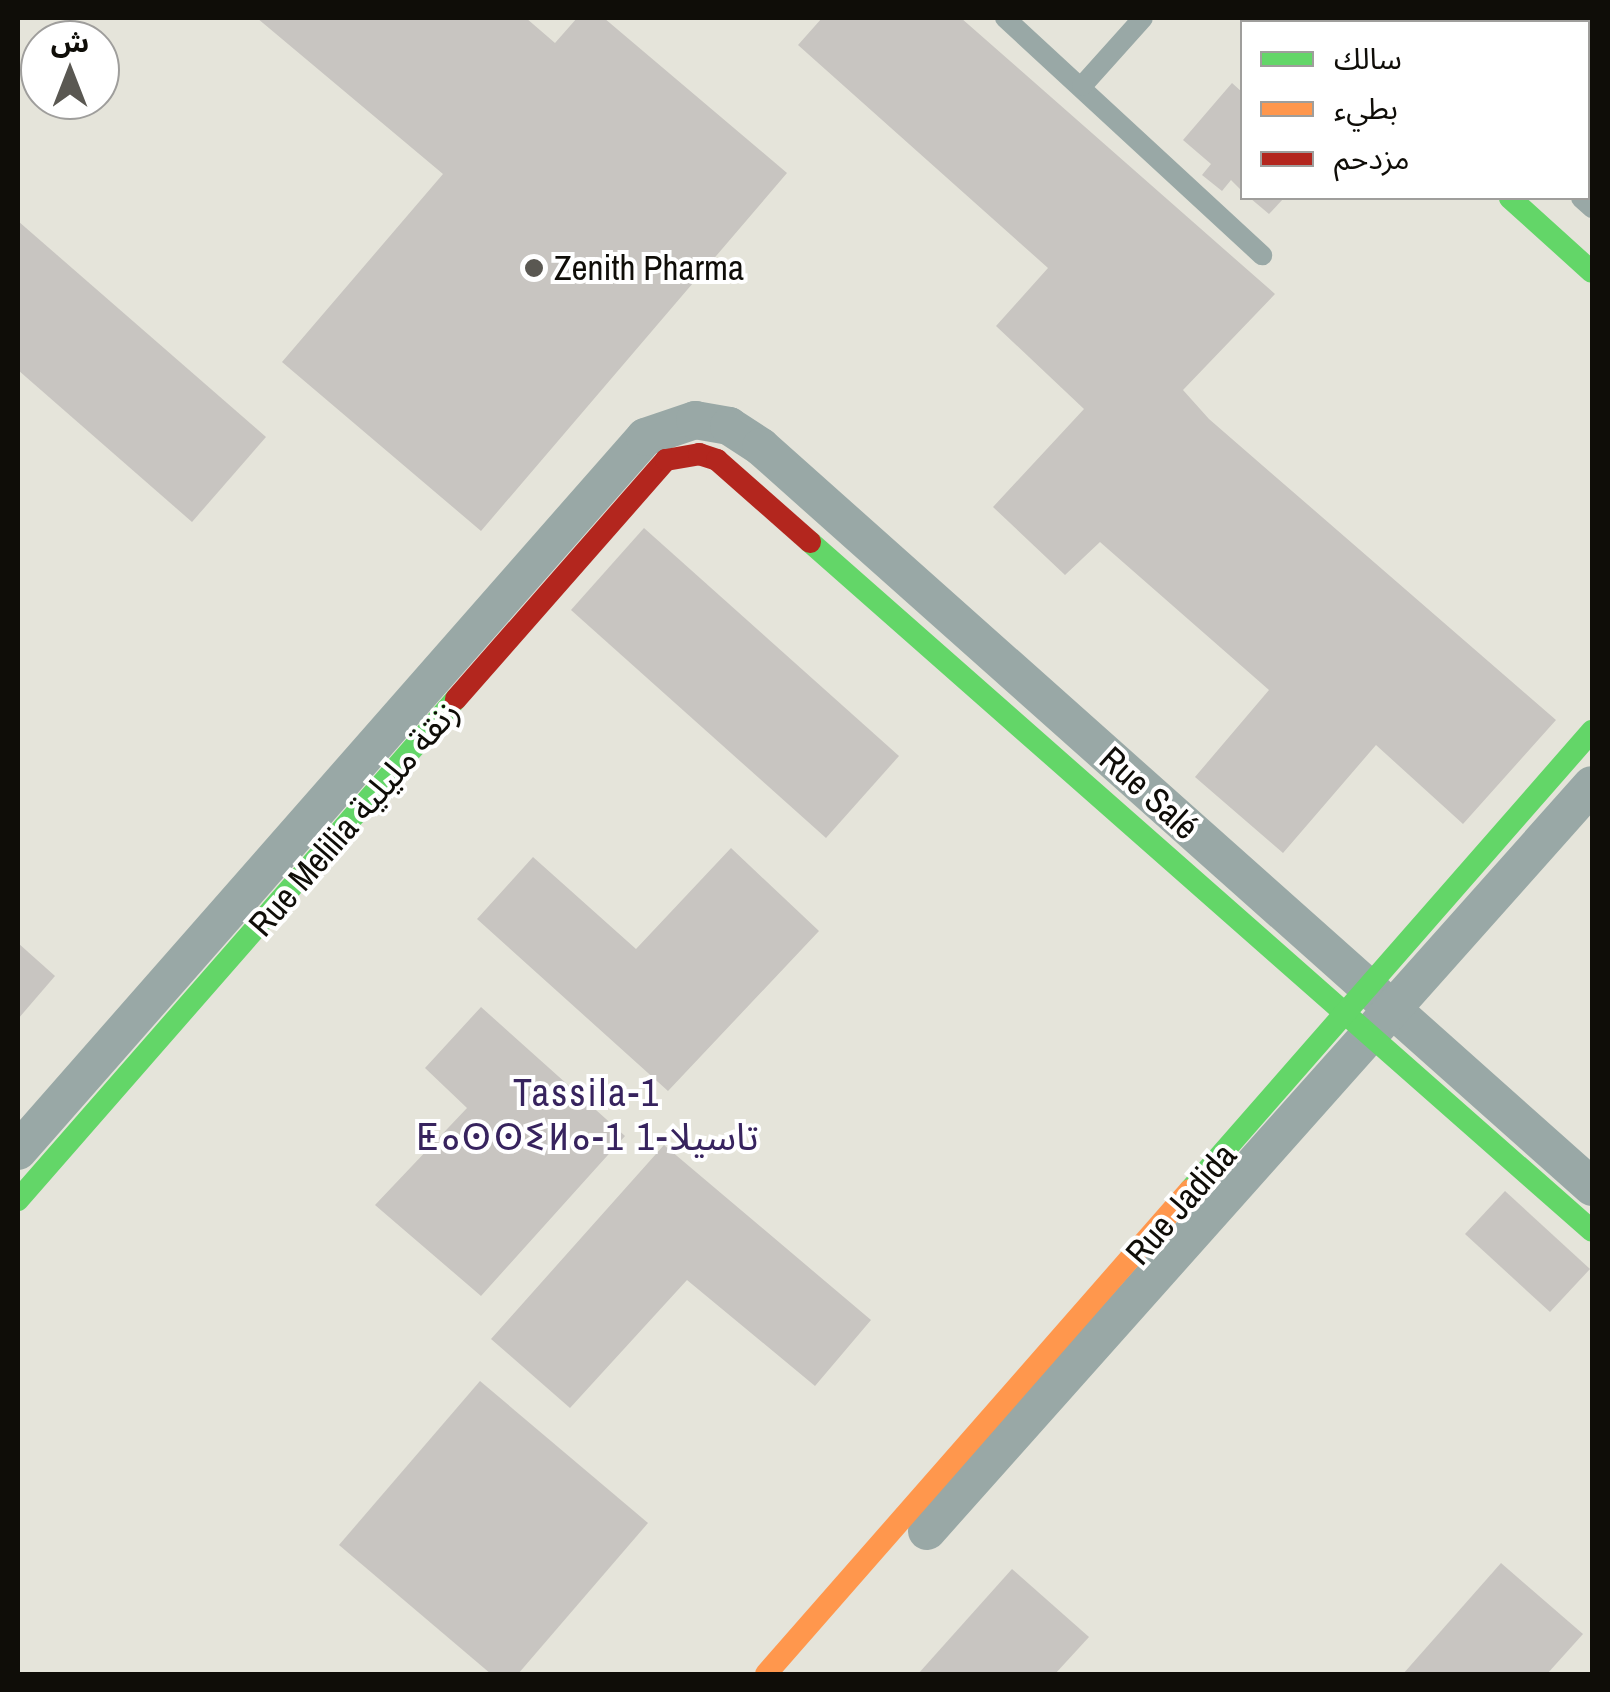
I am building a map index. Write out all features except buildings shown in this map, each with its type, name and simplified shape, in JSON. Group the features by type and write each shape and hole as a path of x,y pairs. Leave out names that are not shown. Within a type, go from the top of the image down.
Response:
{"street":[{"path":"1512,200 1592,272"},
{"name":"Rue Salé","path":"697,437 729,426 761,446 1369,1012 1592,1231"},
{"name":"Rue Melilia زنقة مليلية","path":"18,1150 645,437 697,437"},
{"name":"Rue Melilia زنقة مليلية","path":"18,1200 666,460 697,437"},
{"name":"Rue Jadida","path":"800,1674 1369,1012 1592,731"},
{"name":"Rue Jadida","path":"766,1674 1369,1012 1592,785"},
{"name":"Rue Salé","path":"1369,1012 1592,1188"}],"lane":[{"path":"1005,18 1262,255"},
{"path":"1082,86 1143,18"}],"traffic: fast":[{"path":"1512,200 1592,272"},
{"path":"810,542 1592,1231"},
{"path":"18,1200 456,699"},
{"path":"1190,1190 1592,731"}],"traffic: slow":[{"path":"766,1674 1190,1190"}],"traffic: jam":[{"path":"456,699 666,460 699,454 717,460 810,542"}],"place":[{"name":"Zenith Pharma","path":"534,268"}],"district":[{"name":"Tassila-1 ⵟⴰⵙⵙⵉⵍⴰ-1 1-تاسيلا","path":"587,1115"}]}
